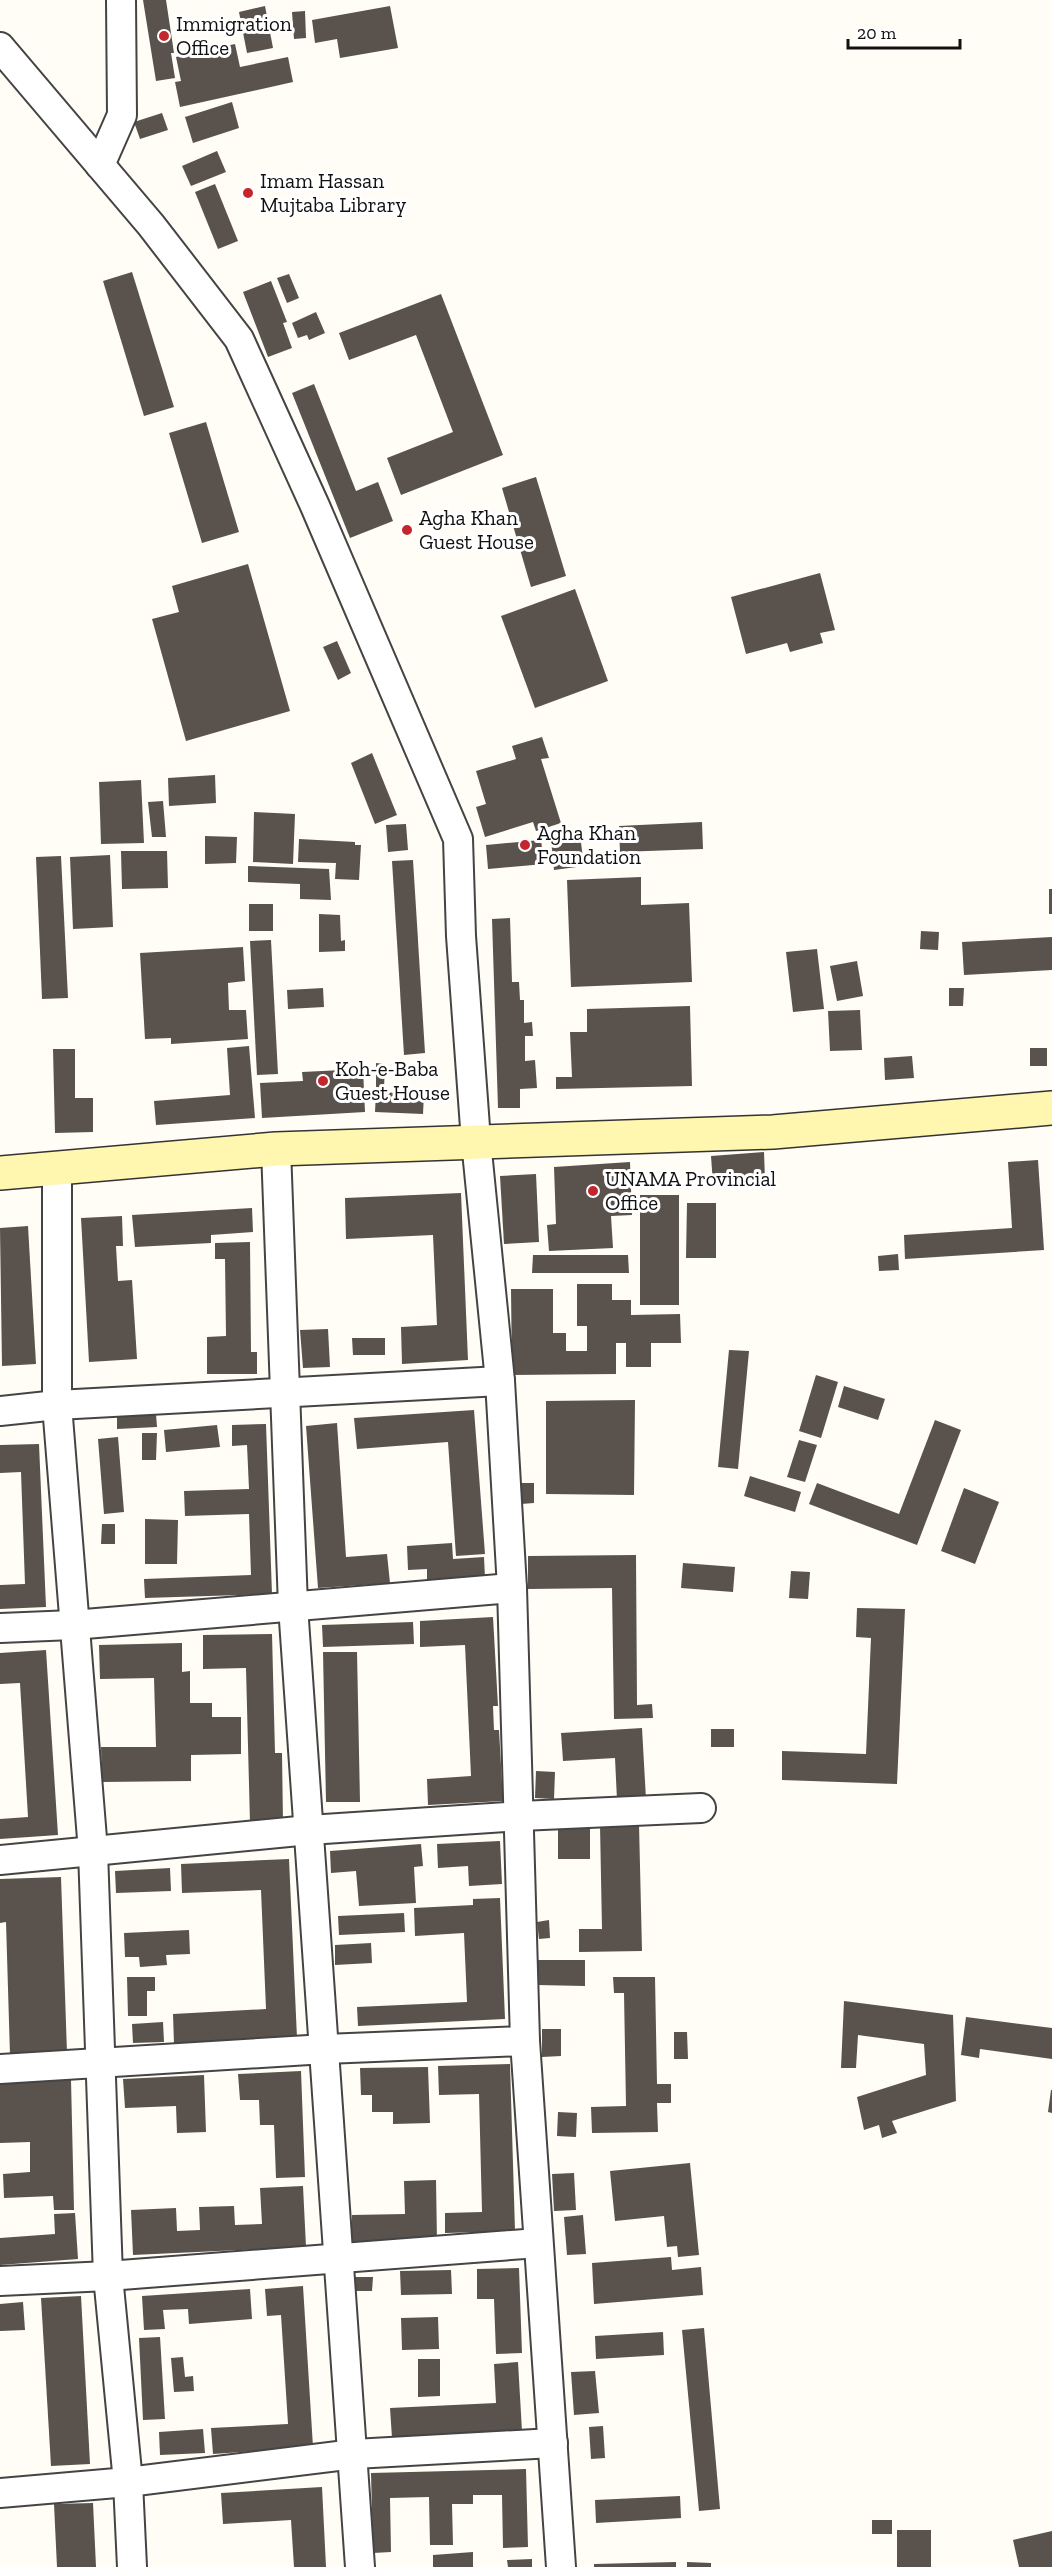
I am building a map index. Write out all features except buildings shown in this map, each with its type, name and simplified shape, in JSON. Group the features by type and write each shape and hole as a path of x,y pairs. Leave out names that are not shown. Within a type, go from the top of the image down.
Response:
{"street":[{"path":"100,165 122,115 121,0"},
{"path":"0,47 151,225 239,339 315,506 458,839 461,936 476,1141 500,1381 512,1588 525,2041 561,2567"},
{"path":"0,1173 276,1149 773,1132 1052,1108"},
{"path":"276,1149 293,1606 354,2454 360,2567"},
{"path":"57,1169 57,1405 93,1851 108,2276 128,2482 132,2567"},
{"path":"0,1411 57,1405 500,1381"},
{"path":"0,1628 73,1625 512,1588"},
{"path":"0,1860 309,1830 520,1816 701,1808"},
{"path":"0,2069 325,2049 525,2041"},
{"path":"0,2281 108,2276 538,2243"},
{"path":"0,2493 128,2482 354,2454 553,2443"}],"place":[{"name":"Immigration Office","path":"164,36"},
{"name":"Imam Hassan Mujtaba Library","path":"248,193"},
{"name":"Agha Khan Guest House","path":"407,530"},
{"name":"Agha Khan Foundation","path":"525,845"},
{"name":"Koh-e-Baba Guest House","path":"323,1081"},
{"name":"UNAMA Provincial Office","path":"593,1191"}]}
